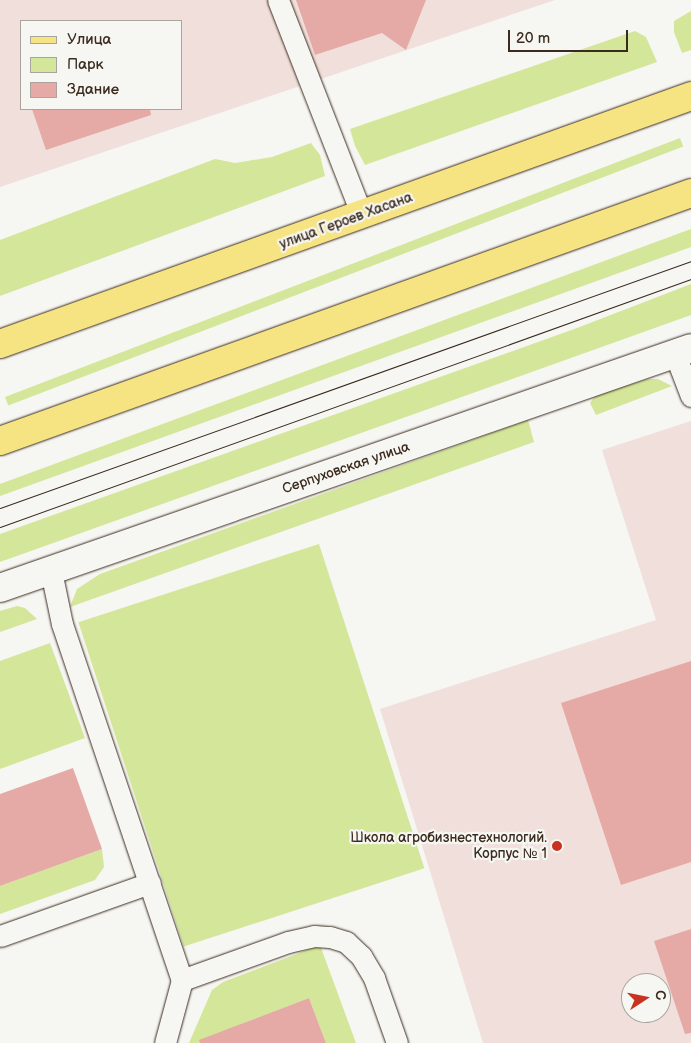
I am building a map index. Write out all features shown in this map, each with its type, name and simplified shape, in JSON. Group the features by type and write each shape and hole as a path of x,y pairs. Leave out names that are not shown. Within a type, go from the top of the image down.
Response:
{"main road":[{"name":"улица Героев Хасана","path":"0,344 362,216 691,96"},
{"path":"0,441 691,194"}],"street":[{"name":"Серпуховская улица","path":"0,588 683,351"}],"lane":[{"path":"278,0 362,216"},
{"path":"683,351 691,396"},
{"path":"51,571 62,624 182,980 164,1043"},
{"path":"0,936 150,883"},
{"path":"182,980 288,942 314,936 330,937 346,942 361,956 374,978 397,1043"}],"shaded area":[{"path":"0,0 555,0 0,187"},
{"name":"Школа агробизнестехнологий. Корпус № 1","path":"691,421 691,1043 483,1043 380,709 656,620 602,450"}],"green space":[{"path":"691,11 691,50 682,53 674,32 674,21"},
{"path":"635,31 646,37 657,62 365,165 355,146 350,129"},
{"path":"680,138 683,146 8,406 5,397"},
{"path":"311,143 320,155 325,176 0,296 0,240 215,159 235,163 272,157"},
{"path":"691,229 691,247 0,496 0,484"},
{"path":"691,284 691,315 0,562 0,534 577,328"},
{"path":"648,379 658,379 672,386 596,415 590,403 595,396"},
{"path":"528,420 534,442 70,607 77,589 100,574"},
{"path":"319,544 424,868 184,946 78,622"},
{"path":"17,606 25,608 37,619 0,632 0,611"},
{"path":"50,643 85,738 0,769 0,661"},
{"path":"102,849 104,867 95,880 0,914 0,886"},
{"path":"320,945 356,1043 326,1043 309,998 241,1024 248,1043 189,1043 212,990 223,982"}],"building":[{"path":"296,0 426,0 406,50 382,33 315,55"},
{"path":"32,110 150,110 151,115 46,150"},
{"path":"691,661 691,862 621,885 561,703"},
{"path":"73,768 102,849 0,886 0,794"},
{"path":"691,929 691,1033 685,1034 671,992 671,973 665,973 654,941"},
{"path":"309,998 326,1043 200,1043 199,1040"}],"tram line":[{"path":"0,508 691,261"},
{"path":"0,527 691,279"}],"place":[{"name":"Школа агробизнестехнологий. Корпус № 1","path":"557,846"}]}
